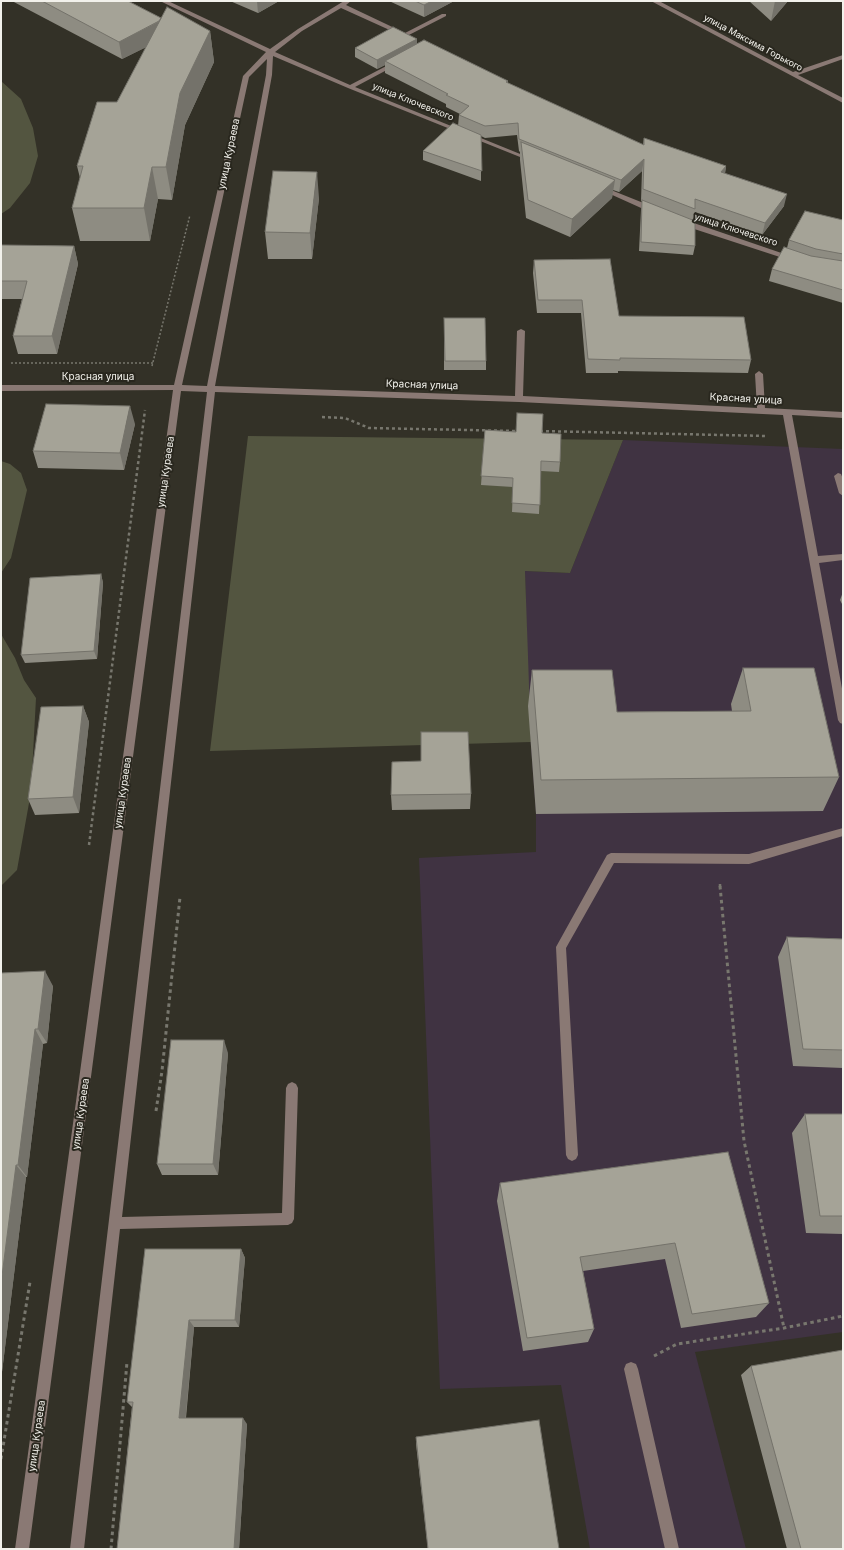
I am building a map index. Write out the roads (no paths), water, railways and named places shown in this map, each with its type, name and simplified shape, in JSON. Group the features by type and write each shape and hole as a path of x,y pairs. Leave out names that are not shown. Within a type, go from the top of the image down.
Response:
{"street":[{"name":"улица Ключевского","path":"163,1 270,52 542,164"},
{"name":"улица Кураева","path":"22,1549 177,388 246,76 270,52 300,30 348,1"},
{"name":"улица Максима Горького","path":"654,1 843,100"},
{"path":"341,5 405,35 444,16"},
{"path":"77,1549 211,389 269,75 270,52"},
{"path":"793,74 843,57"},
{"path":"350,86 401,60"},
{"path":"594,186 660,213"},
{"name":"улица Ключевского","path":"674,219 797,260"},
{"path":"519,399 521,331"},
{"path":"759,374 761,411"},
{"name":"Красная улица","path":"1,388 148,387 211,389 519,399 843,415"},
{"path":"787,412 793,437 843,720"},
{"path":"838,476 843,493"},
{"path":"815,560 843,557"},
{"path":"572,1155 561,947 611,858 749,859 843,832"},
{"path":"115,1224 288,1219 292,1088"},
{"path":"631,1368 672,1549"}]}
